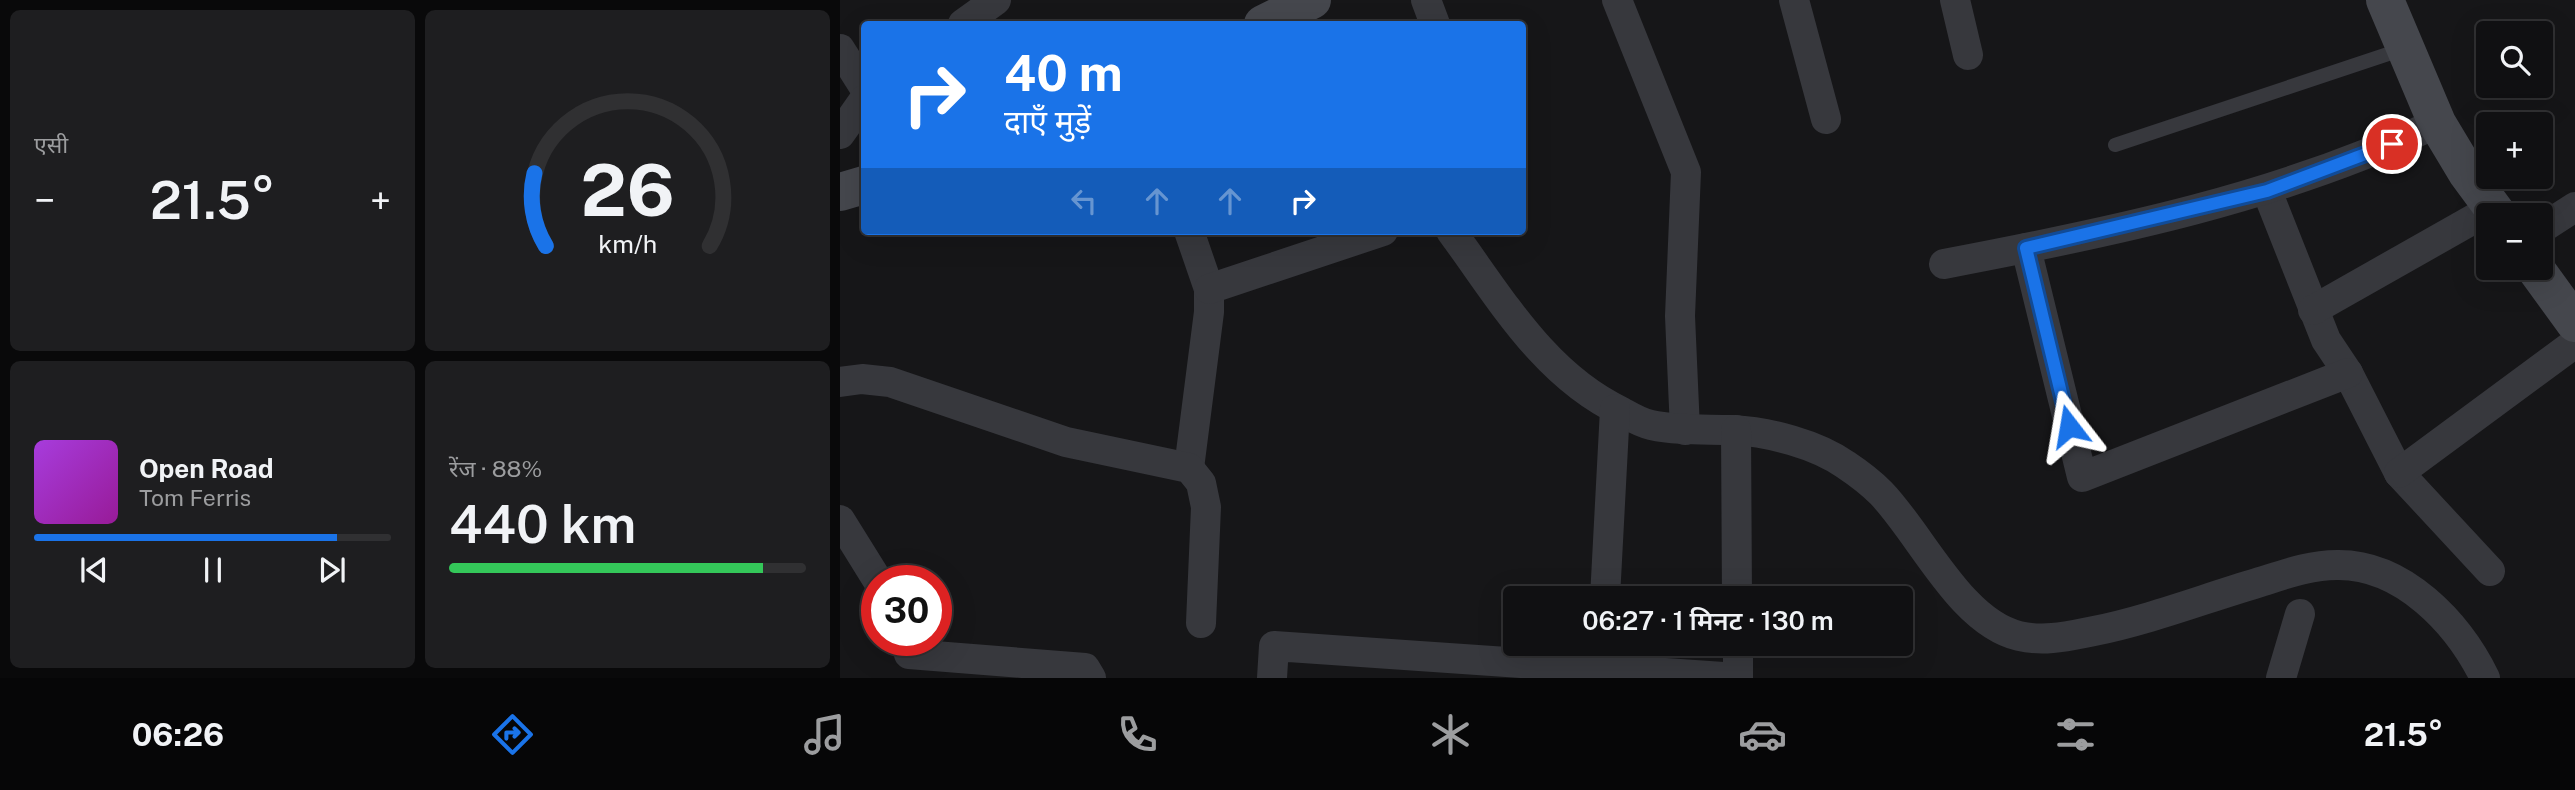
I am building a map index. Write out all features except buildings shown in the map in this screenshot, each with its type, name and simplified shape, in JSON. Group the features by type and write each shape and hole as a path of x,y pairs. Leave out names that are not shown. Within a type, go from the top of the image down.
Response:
{"street":[{"path":"967,21 996,0"},
{"path":"1268,21 1312,0"},
{"path":"1426,0 1434,21"},
{"path":"1617,0 1686,172 1680,316 1685,430"},
{"path":"1794,0 1826,119"},
{"path":"1955,0 1968,55"},
{"path":"2385,0 2437,123 2467,173 2489,203"},
{"path":"2406,48 2409,0"},
{"path":"840,49 861,82"},
{"path":"840,134 861,104"},
{"path":"1944,264 2026,248 2267,191 2370,155 2437,123"},
{"path":"840,192 861,186"},
{"path":"2267,191 2326,340 2348,373 2399,473 2490,571"},
{"path":"2553,221 2575,207"},
{"path":"2313,310 2476,221"},
{"path":"1189,468 1209,312 1209,289 1190,235"},
{"path":"1209,289 1371,235"},
{"path":"1454,235 1536,346 1576,386 1648,425 1685,430 1736,430 1808,445 1844,463 1880,492 1955,589 1982,617 2015,635 2043,640 2115,627 2304,569 2339,565 2369,571 2406,584 2441,615 2474,656 2485,678"},
{"path":"2026,248 2082,477 2348,373"},
{"path":"2544,280 2575,323"},
{"path":"2399,473 2575,343"},
{"path":"840,382 862,379 890,382 1066,442 1189,468 1202,484 1206,507 1201,623"},
{"path":"1606,586 1615,409"},
{"path":"1736,430 1737,586"},
{"path":"840,520 868,565"},
{"path":"2281,678 2300,614"},
{"path":"1272,678 1274,646 1503,653"},
{"path":"1602,656 1738,678 1738,656"},
{"path":"909,657 1084,668 1091,678"}],"lane":[{"path":"2115,145 2406,48"}],"route":[{"path":"2069,426 2026,248 2267,191 2370,155 2392,144"}]}
